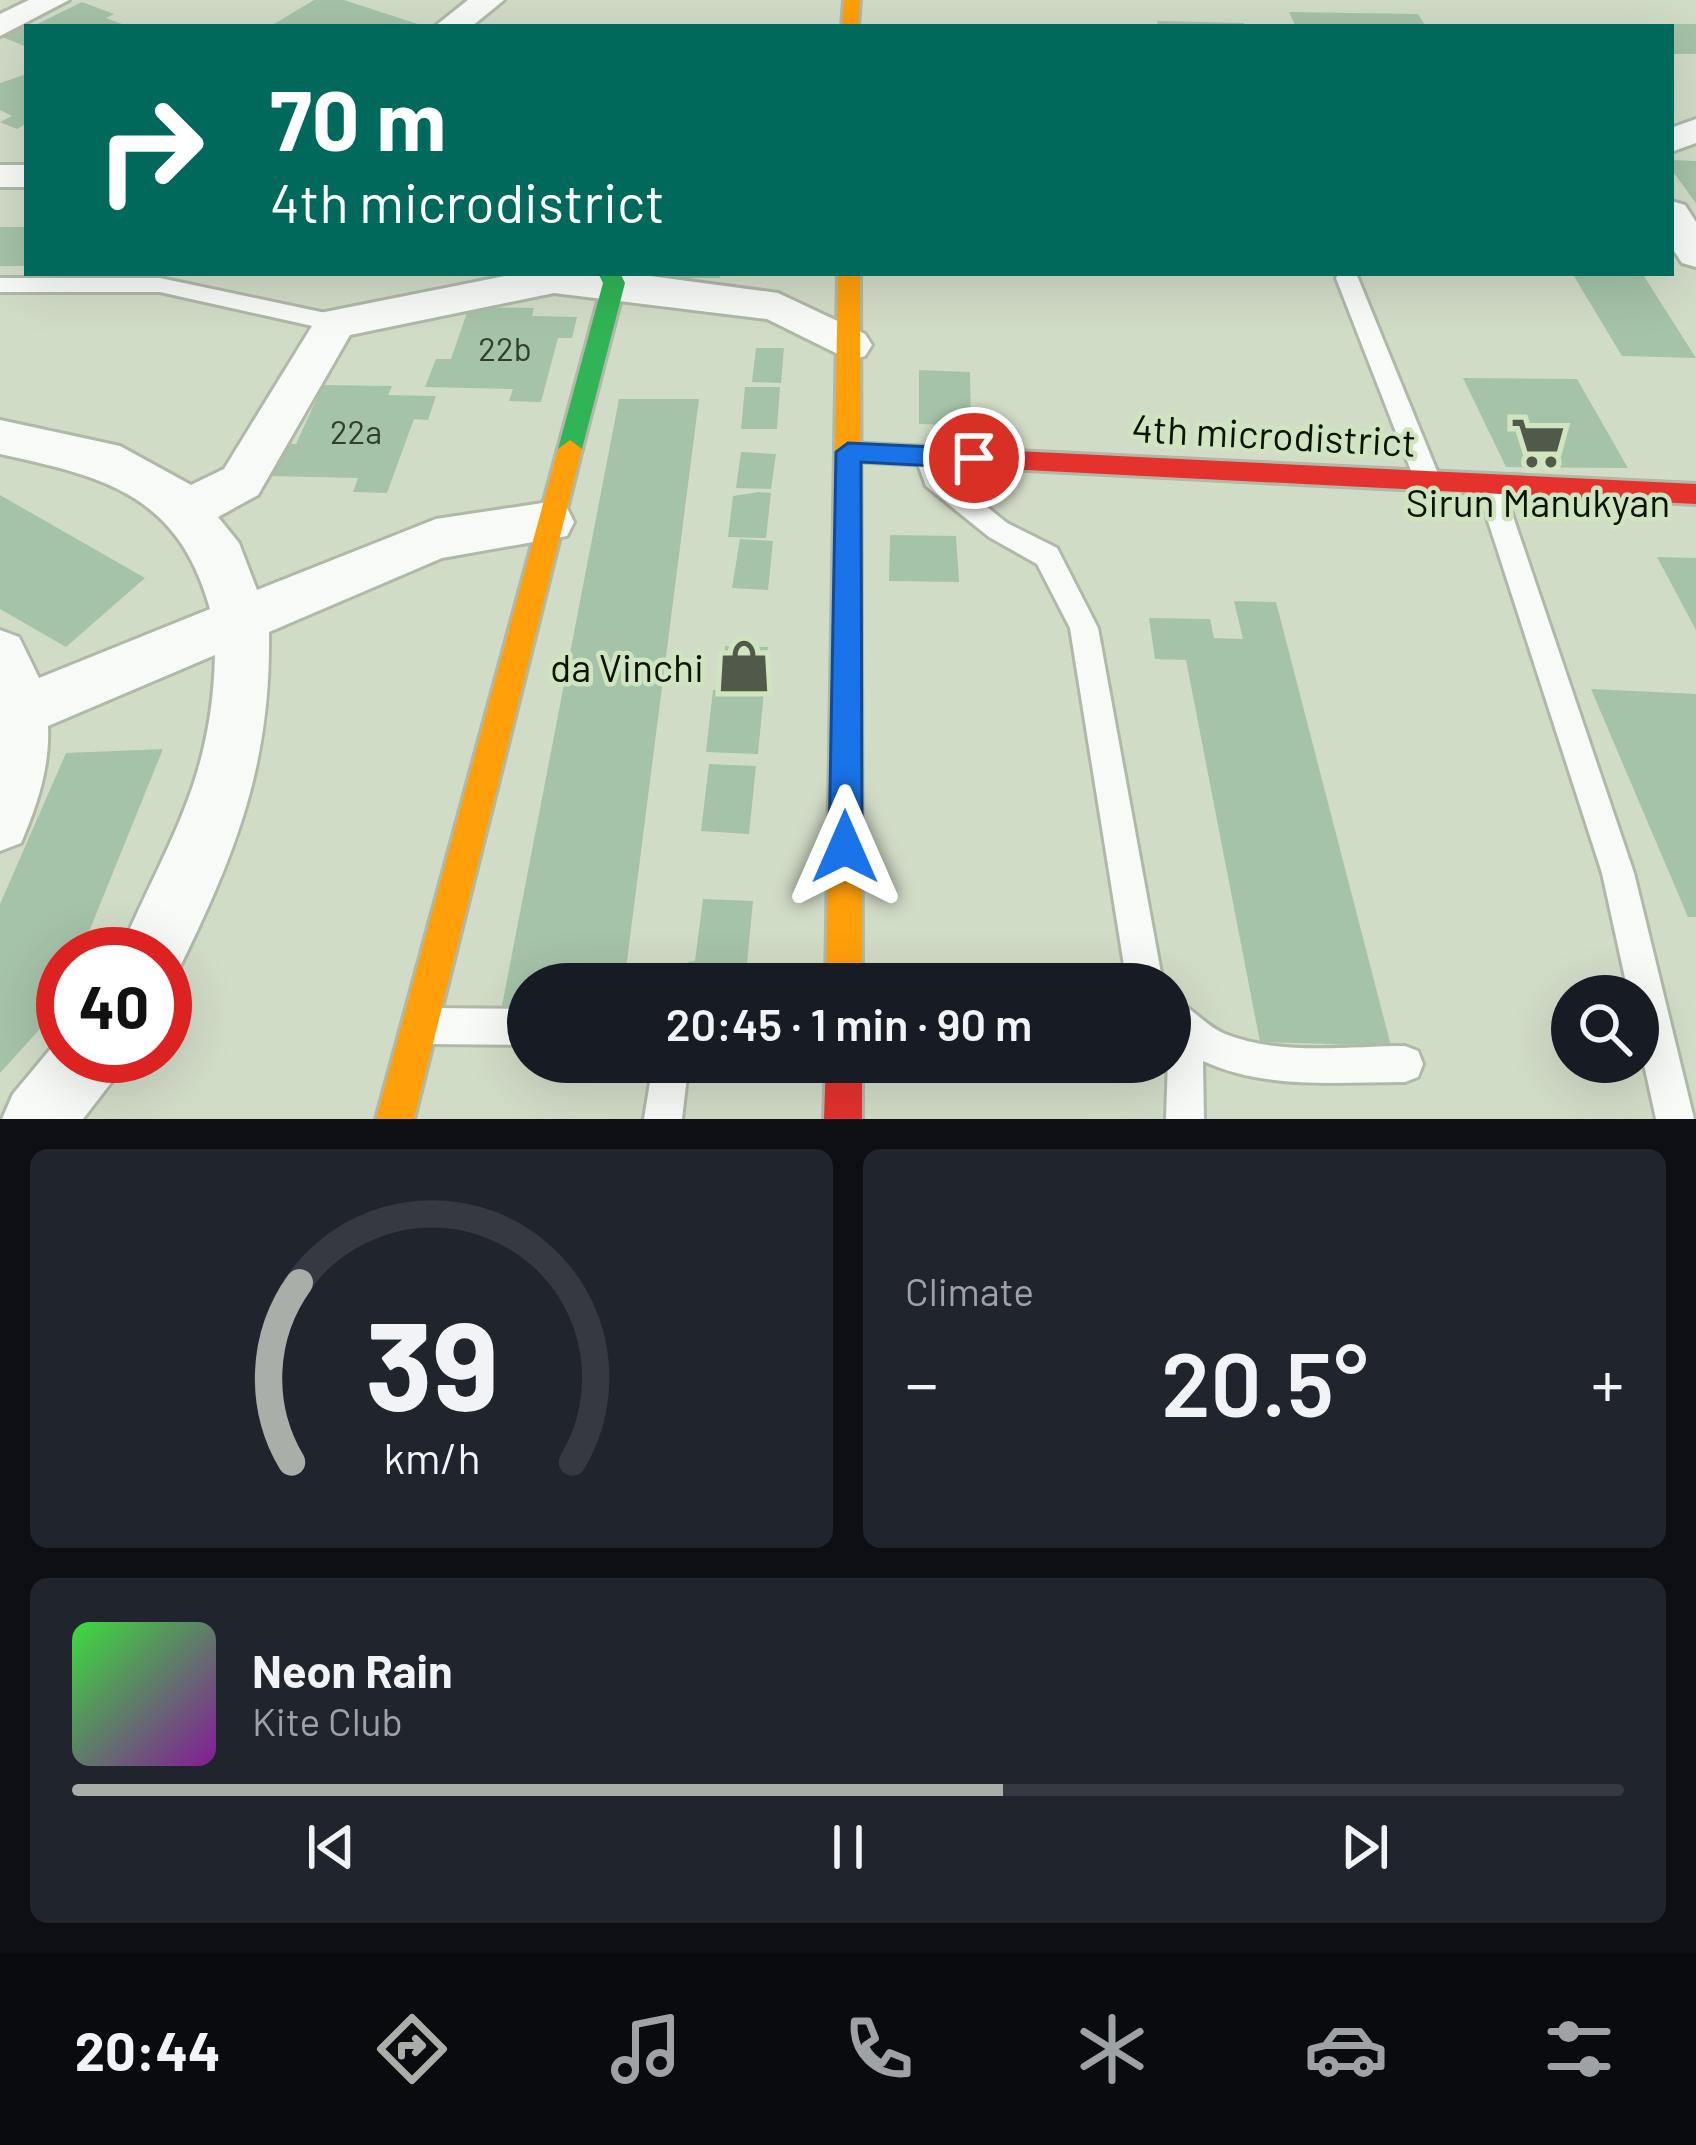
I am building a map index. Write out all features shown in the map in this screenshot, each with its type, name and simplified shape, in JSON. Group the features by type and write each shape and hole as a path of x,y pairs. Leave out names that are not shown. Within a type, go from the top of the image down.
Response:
{"street":[{"path":"0,26 55,0"},
{"path":"454,24 489,0"},
{"path":"1674,218 1696,254"},
{"path":"844,963 849,276"},
{"path":"190,508 241,482 335,323 554,280 612,278 778,308 850,345"},
{"path":"394,1119 612,278"},
{"path":"0,437 63,442 130,469 190,508 244,615 245,690 227,782 167,927"},
{"name":"4th microdistrict","path":"848,452 1696,494"},
{"path":"22,711 436,539 549,522"},
{"path":"0,654 22,711 14,787 0,822"},
{"path":"38,1119 67,1083"},
{"path":"843,1119 844,1083"}],"lane":[{"path":"160,285 198,276"},
{"path":"1347,278 1428,481"},
{"path":"0,285 160,285 335,323"},
{"path":"928,456 934,479 998,530 1047,556 1084,628 1141,963"},
{"path":"1489,484 1618,873 1675,1119"},
{"path":"418,1026 507,1028"},
{"path":"1191,1031 1239,1059 1405,1064"},
{"path":"663,1119 668,1083"},
{"path":"1182,1083 1185,1119"}],"building":[{"path":"314,0 344,0 418,24 274,24"},
{"path":"82,2 114,14 106,18 122,24 37,24"},
{"path":"1289,12 1418,14 1424,24 1295,24"},
{"path":"1157,21 1244,23 1244,24"},
{"path":"24,24 24,46 0,36"},
{"path":"1674,24 1696,24 1696,54 1674,54"},
{"path":"24,75 24,125 17,129 0,122 12,116 0,110 0,83"},
{"path":"1674,160 1696,161 1696,203 1674,173"},
{"path":"0,227 24,227 24,266 0,266"},
{"path":"647,276 720,276 720,278"},
{"path":"1574,276 1644,276 1696,358 1622,356"},
{"path":"469,307 534,308 532,316 577,317 572,338 558,338 541,402 509,401 513,389 425,387 436,359 451,359"},
{"path":"756,348 784,348 781,383 752,382"},
{"path":"919,370 970,372 971,426 919,424"},
{"path":"1463,378 1577,379 1628,468 1506,467"},
{"path":"323,385 392,386 388,395 436,396 428,420 414,419 387,493 353,492 358,478 265,476 280,443 296,444"},
{"path":"745,387 780,387 777,429 741,429"},
{"path":"619,399 699,399 627,963 510,963"},
{"path":"741,452 776,454 771,489 736,488"},
{"path":"771,493 766,538 728,537 733,496"},
{"path":"0,495 145,578 66,647 0,609"},
{"path":"890,535 956,536 959,582 889,581"},
{"path":"740,539 773,541 768,590 732,588"},
{"path":"1657,557 1696,558 1696,630"},
{"path":"1234,601 1276,602 1391,1046 1260,1042 1186,660 1155,659 1149,618 1210,619 1214,638 1243,639"},
{"name":"da Vinchi","path":"725,646 768,647 764,687 720,685"},
{"path":"1591,689 1696,694 1696,917 1688,917"},
{"path":"713,690 764,691 758,754 706,752"},
{"path":"163,749 91,927 36,927 36,1033 0,1073 0,904 66,753"},
{"path":"709,764 756,766 749,834 701,831"},
{"path":"703,899 753,901 747,963 688,963 695,961"},
{"path":"507,980 507,1011 501,1011"}],"traffic: fast":[{"path":"570,449 614,283 610,276"}],"traffic: slow":[{"path":"850,24 852,0"},
{"path":"844,963 849,276"},
{"path":"395,1119 570,449"}],"traffic: jam":[{"path":"849,452 1696,494"},
{"path":"843,1119 844,1083"}],"place":[{"name":"Sirun Manukyan","path":"1538,443"},
{"name":"da Vinchi","path":"744,666"}],"route":[{"path":"845,847 848,452 974,458"}]}
